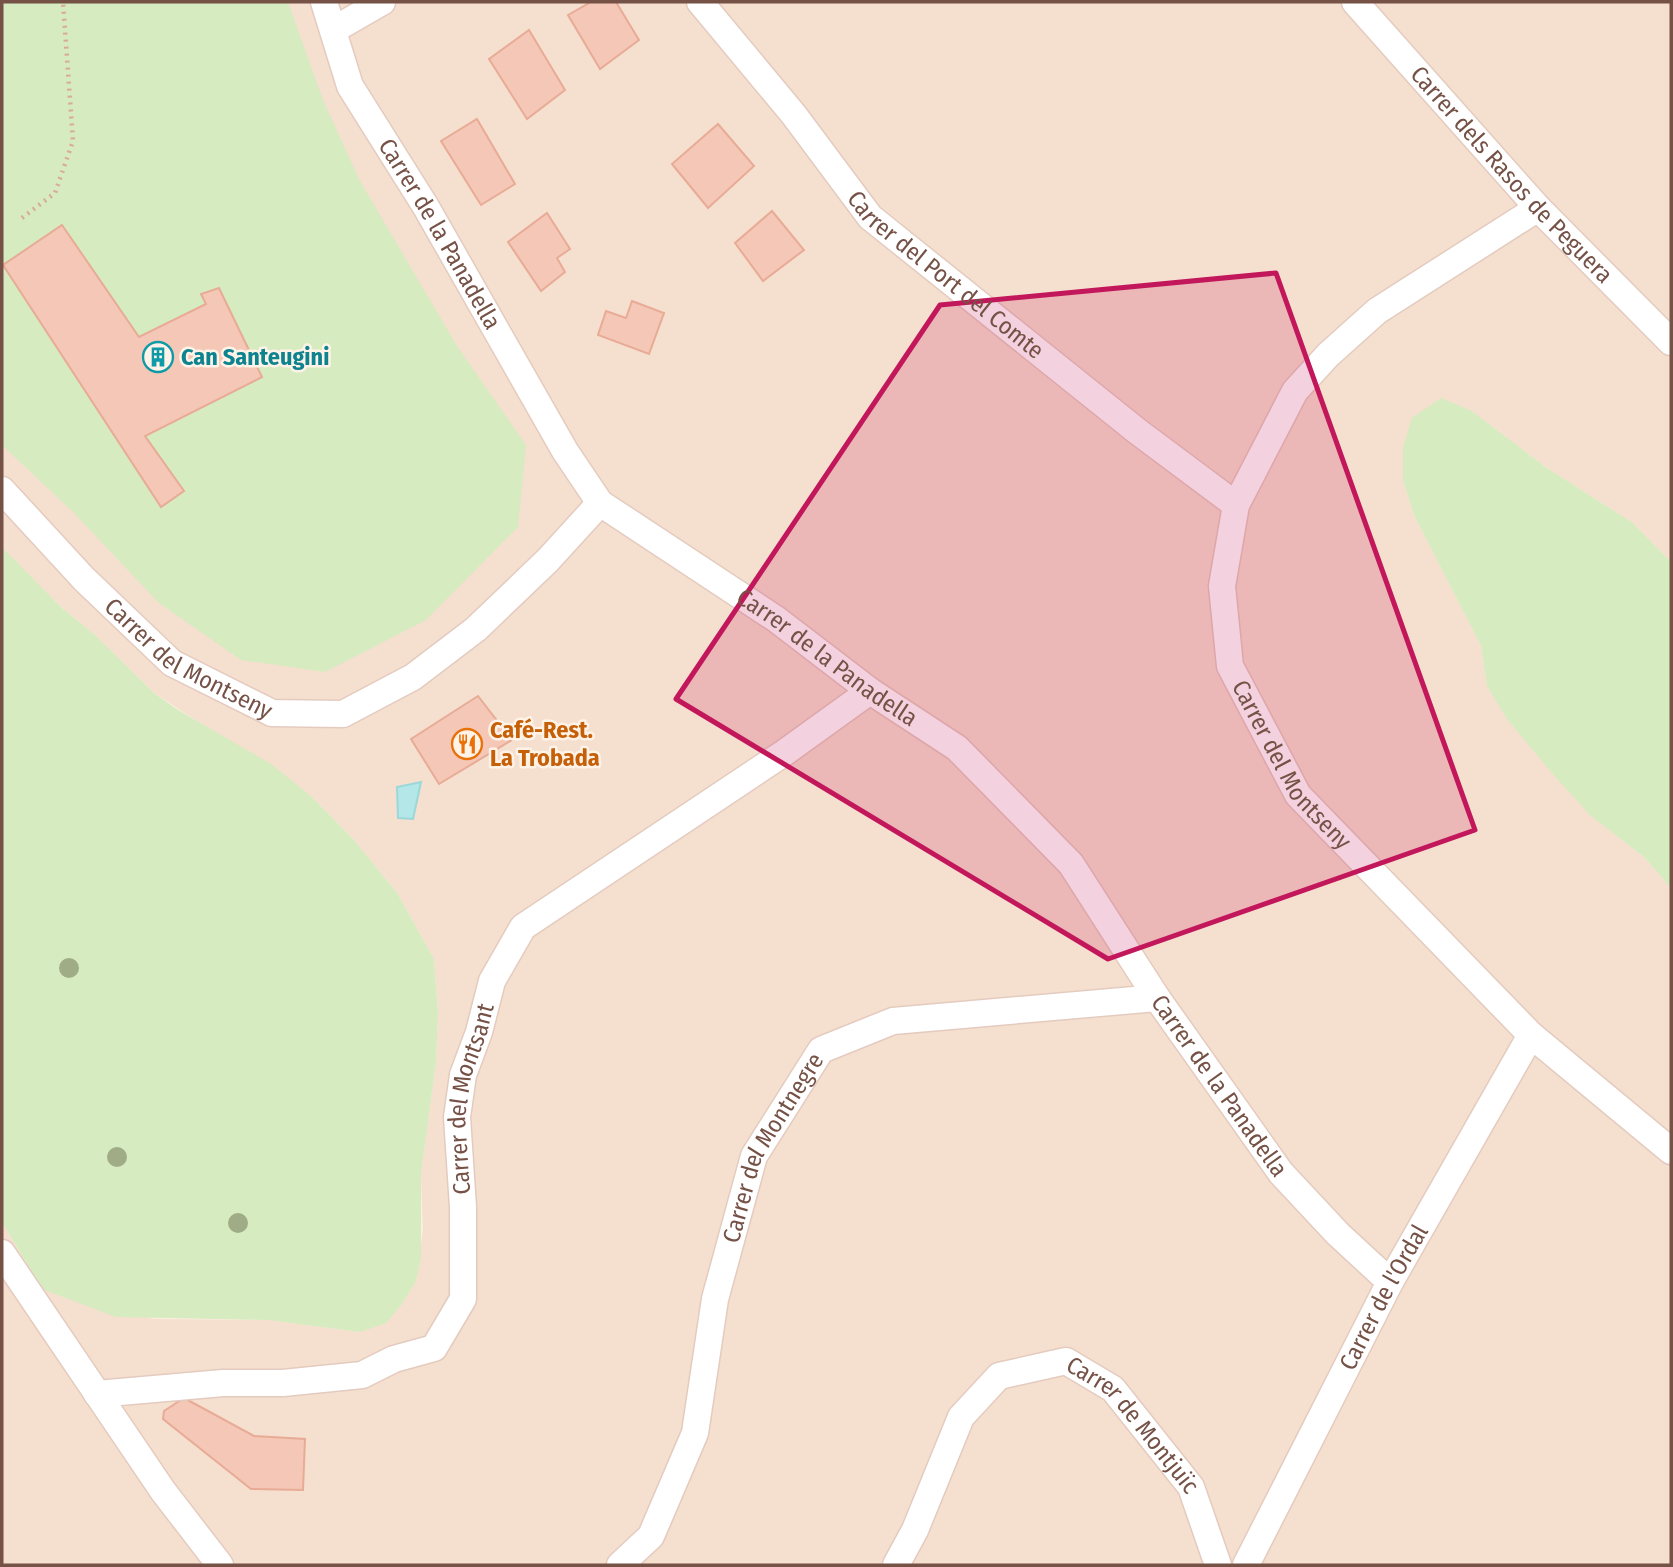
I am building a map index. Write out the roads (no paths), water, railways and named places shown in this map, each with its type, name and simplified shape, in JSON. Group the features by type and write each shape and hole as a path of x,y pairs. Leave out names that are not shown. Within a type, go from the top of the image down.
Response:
{"street":[{"name":"Carrer de la Panadella","path":"324,2 335,29 350,86 426,206 565,451 600,503 776,619 870,691 957,748 1071,864 1157,998 1281,1173 1338,1234 1390,1282"},
{"path":"335,29 382,2"},
{"name":"Carrer del Port del Comte","path":"700,2 794,115 870,217 1137,431 1236,505"},
{"name":"Carrer dels Rasos de Peguera","path":"1355,2 1538,208 1671,342"},
{"name":"Carrer del Montseny","path":"1538,208 1377,311 1328,355 1295,391 1236,505 1222,586 1230,666 1298,795 1531,1035 1671,1151"},
{"name":"Carrer del Montseny","path":"2,491 84,579 172,663 272,713 343,714 413,677 476,629 548,560 600,503"},
{"name":"Carrer del Montsant","path":"97,1394 223,1383 283,1383 362,1375 394,1359 435,1348 463,1298 463,1207 457,1117 463,1075 479,1032 492,981 523,927 784,753 870,691"},
{"name":"Carrer del Montnegre","path":"620,1565 651,1536 695,1433 715,1299 754,1156 821,1050 893,1021 1157,998"},
{"name":"Carrer de l'Ordal","path":"1246,1565 1390,1282 1531,1035"},
{"path":"2,1253 163,1491 220,1565"},
{"name":"Carrer de Montjuïc","path":"896,1565 915,1530 961,1417 999,1376 1066,1361 1113,1388 1191,1487 1218,1565"}],"water":[{"path":"421,782 413,819 398,818 397,787"}],"place":[{"name":"Can Santeugini","path":"158,357"},
{"name":"Café-Rest. La Trobada","path":"467,744"}]}
